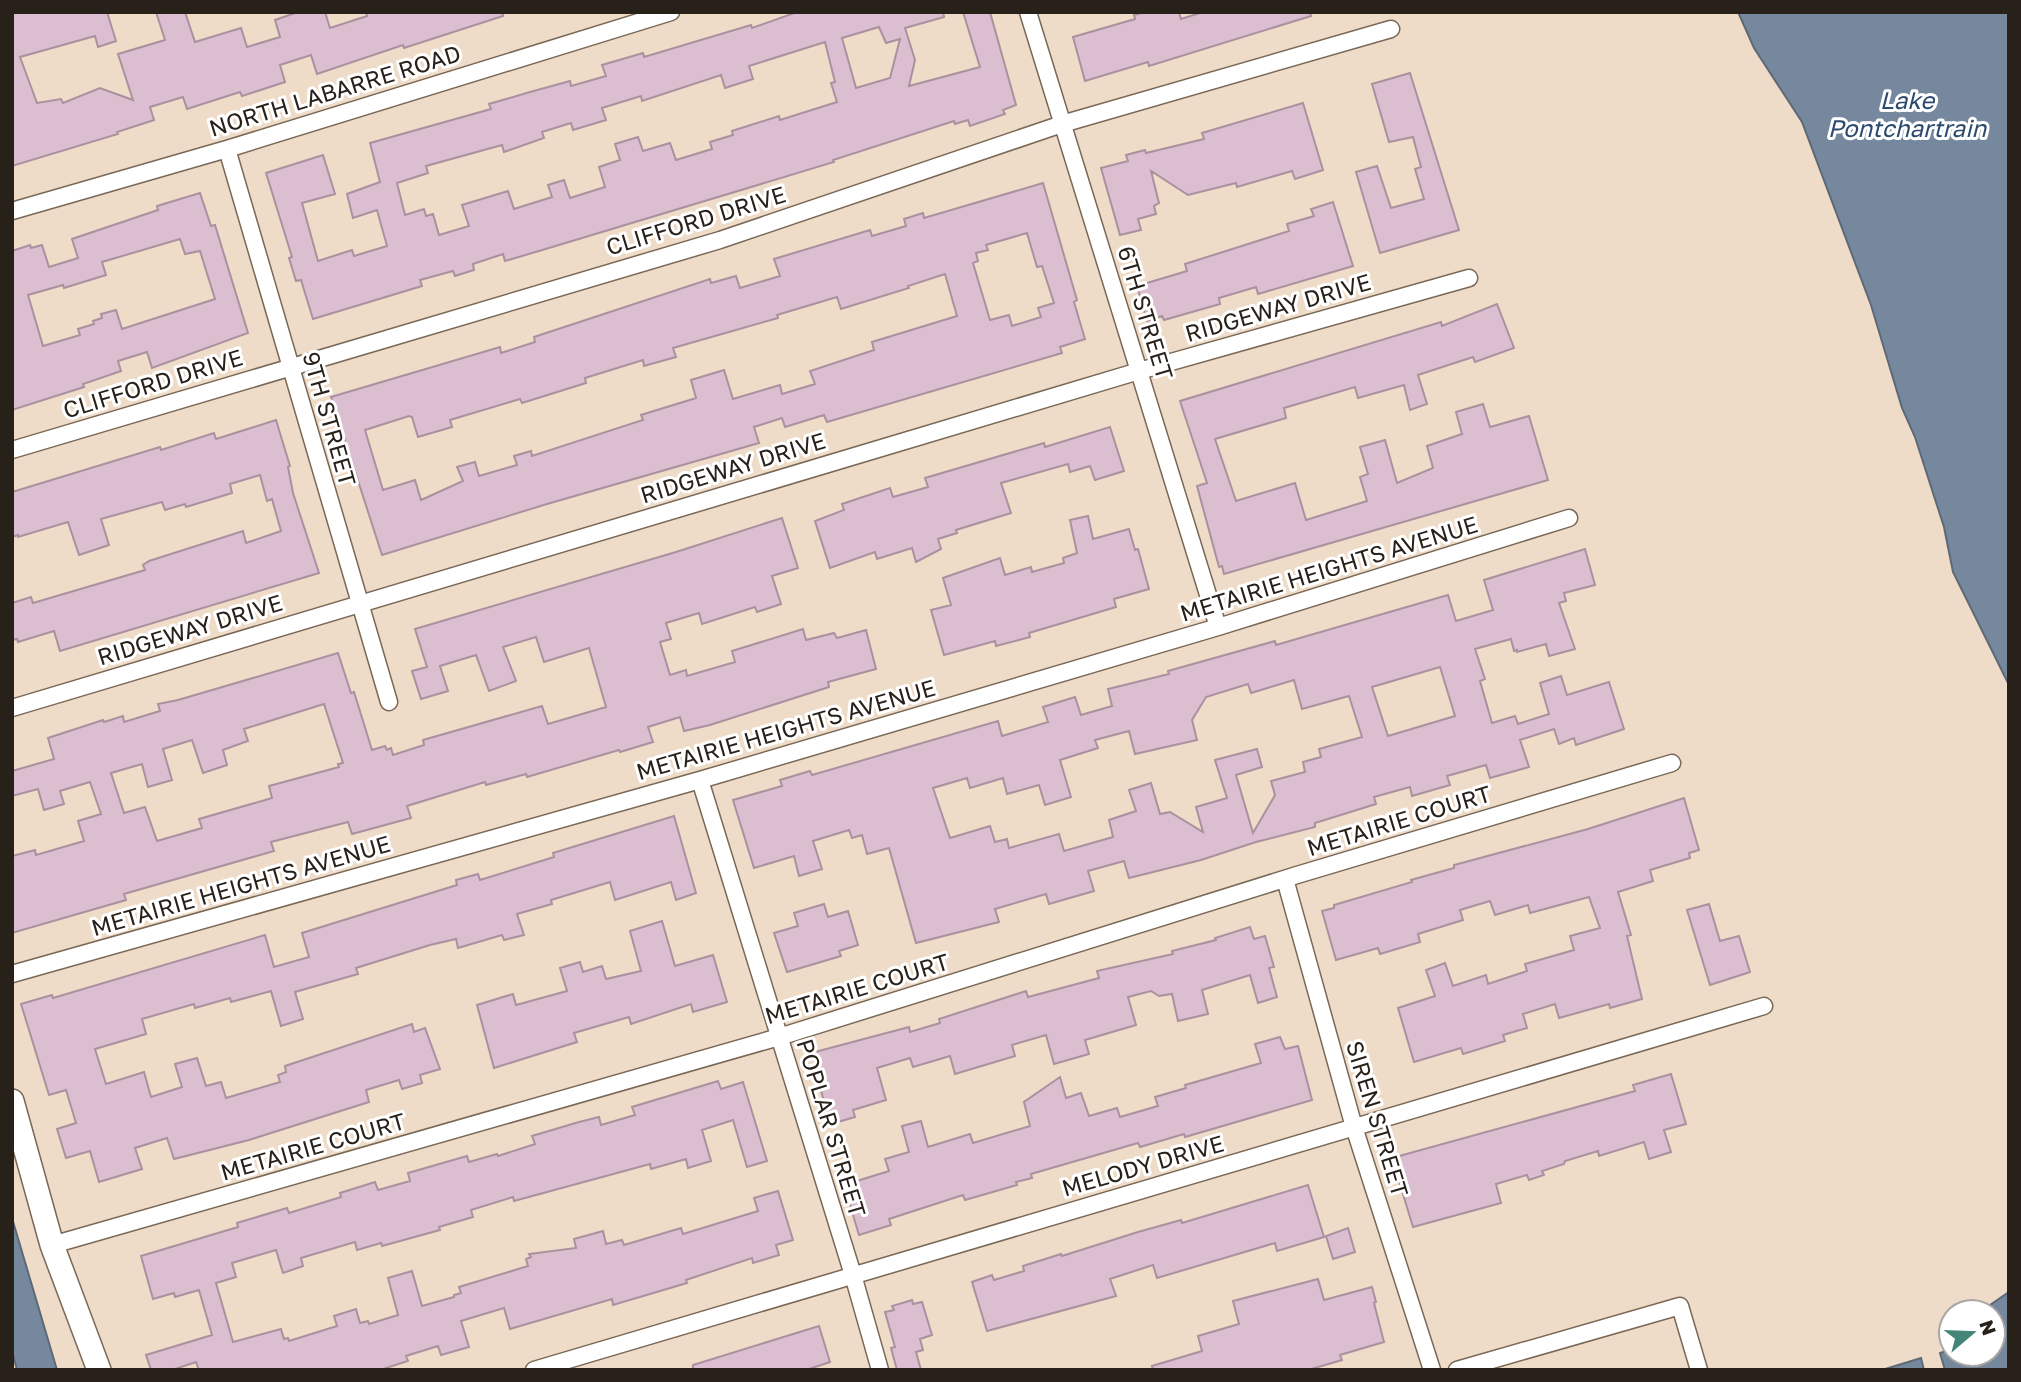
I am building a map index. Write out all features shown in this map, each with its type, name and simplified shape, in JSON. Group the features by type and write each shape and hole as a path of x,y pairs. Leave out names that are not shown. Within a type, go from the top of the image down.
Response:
{"main road":[{"path":"12,1101 52,1245 99,1370"}],"street":[{"name":"NORTH LABARRE ROAD","path":"12,211 227,149 671,12"},
{"name":"6TH STREET","path":"1028,12 1218,627"},
{"name":"CLIFFORD DRIVE","path":"12,450 720,240 1062,124 1391,29"},
{"name":"9TH STREET","path":"227,149 390,702"},
{"name":"RIDGEWAY DRIVE","path":"12,708 1139,370 1469,278"},
{"name":"METAIRIE HEIGHTS AVENUE","path":"12,974 700,780 1218,627 1569,519"},
{"name":"METAIRIE COURT","path":"52,1245 779,1037 1285,879 1672,763"},
{"name":"POPLAR STREET","path":"700,780 880,1370"},
{"name":"SIREN STREET","path":"1285,879 1354,1127 1432,1370"},
{"name":"MELODY DRIVE","path":"534,1370 1764,1006"},
{"path":"1457,1370 1681,1306 1699,1370"}],"water":[{"name":"Lake Pontchartrain","path":"1738,12 2009,12 2009,685 1953,572 1944,527 1915,437 1902,408 1871,305 1802,122 1754,48"},
{"path":"12,1218 57,1370 17,1370 12,1351"},
{"path":"2009,1292 2009,1370 1945,1370 2007,1368 2007,1298 2000,1298"},
{"path":"1921,1358 1924,1370 1882,1370"}],"building":[{"path":"12,12 107,12 116,41 98,47 95,36 20,57 37,103 61,99 63,103 100,88 133,100 118,54 165,40 156,12 185,12 195,42 241,28 247,47 280,37 275,20 298,12 325,12 330,28 367,16 366,12 503,12 503,16 317,74 311,55 280,65 285,82 242,96 240,92 187,109 183,97 150,107 154,120 117,132 118,134 12,166"},
{"path":"797,12 943,12 944,17 905,28 915,60 909,86 980,67 963,12 990,12 1016,105 1003,110 1005,114 970,126 968,120 955,124 954,121 833,160 834,162 539,251 505,261 503,254 473,264 474,270 455,276 453,271 420,280 422,286 313,319 301,280 296,281 289,258 292,257 266,173 323,155 335,194 302,203 318,261 352,250 354,256 387,246 377,210 353,218 347,194 380,182 370,143 491,109 489,104 530,92 570,81 571,86 606,76 602,65 643,53 644,57 751,25 752,28","holes":["879,27 886,43 900,39 890,78 856,88 842,38","825,42 835,82 831,83 837,102 780,120 779,116 732,131 733,135 710,142 712,149 676,160 670,143 643,151 638,137 615,144 620,160 599,167 605,187 570,198 564,180 548,185 552,197 514,209 508,191 462,205 469,226 439,235 433,214 426,216 424,209 405,215 397,183 428,173 426,166 502,145 504,152 544,138 542,132 571,123 573,130 606,120 602,108 641,96 642,101 721,75 725,88 753,79 749,66"]},
{"path":"1145,12 1179,12 1181,19 1203,12 1310,12 1311,16 1149,66 1148,62 1085,81 1073,37 1135,19 1134,15"},
{"path":"1410,73 1459,230 1380,253 1356,172 1377,166 1391,208 1424,199 1415,169 1421,167 1413,137 1389,142 1372,84"},
{"path":"1303,103 1323,170 1295,179 1292,171 1237,187 1236,183 1188,195 1151,171 1159,203 1154,206 1156,214 1138,219 1141,230 1120,235 1101,168 1128,161 1126,155 1204,139 1202,133"},
{"path":"1043,183 1077,300 1074,302 1085,339 1060,347 1062,353 827,422 824,415 785,427 782,418 754,427 759,443 382,555 331,397 500,347 501,353 535,342 534,337 710,279 711,283 736,276 740,288 780,276 774,259 870,230 872,236 906,226 904,219 923,213 924,218","holes":["1027,233 1037,267 1042,266 1054,303 1038,308 1041,317 1012,326 1009,315 990,320 973,263 978,261 976,253 988,250 986,245","945,274 957,316 872,342 874,350 810,371 815,384 782,394 780,385 733,399 724,370 691,380 696,398 641,415 643,420 532,456 531,451 514,456 517,465 479,476 475,462 457,467 463,481 421,500 415,480 383,490 365,430 409,416 412,417 418,437 452,427 450,420 520,399 522,403 586,383 585,378 643,360 644,366 676,357 673,348 778,318 777,315 837,297 841,309"]},
{"path":"200,193 211,226 215,225 248,333 152,368 147,352 118,361 121,371 83,384 84,387 12,410 12,251 30,245 31,248 42,245 49,267 78,258 72,239 158,210 157,206","holes":["180,239 185,254 200,251 215,299 122,329 116,310 101,314 102,318 93,321 94,324 78,329 80,335 43,346 28,295 63,285 64,288 106,275 102,262"]},
{"path":"1333,202 1353,266 1258,294 1256,287 1219,298 1220,304 1164,320 1162,316 1147,321 1137,286 1187,271 1185,264 1289,231 1287,224 1314,216 1311,209"},
{"path":"1497,304 1514,348 1475,362 1473,357 1418,375 1427,404 1410,410 1404,385 1358,398 1355,387 1284,408 1286,418 1215,439 1236,501 1295,483 1306,520 1367,501 1360,477 1368,474 1360,447 1385,440 1397,483 1433,468 1427,446 1462,434 1456,412 1483,404 1490,427 1529,416 1548,480 1224,574 1222,566 1219,567 1197,486 1207,483 1180,401 1441,322 1442,326"},
{"path":"276,420 290,466 293,493 319,573 60,651 54,631 18,642 17,639 12,640 12,603 31,597 33,603 145,570 143,565 149,561 243,531 246,543 281,531 272,499 267,501 260,475 230,484 232,493 186,507 185,504 165,510 162,502 101,519 109,545 79,555 68,522 12,537 12,492 160,447 161,450 214,433 216,439"},
{"path":"1110,427 1124,471 1095,480 1090,466 1070,472 1068,464 1001,483 1011,513 956,530 957,533 938,539 941,549 916,562 912,548 877,559 875,552 830,568 815,521 844,510 842,504 890,488 893,497 928,487 925,478 1044,443 1045,447"},
{"path":"1088,516 1093,539 1129,529 1135,550 1138,549 1149,589 1114,599 1116,607 1029,633 1030,637 996,646 995,641 944,655 931,610 951,605 943,578 1000,558 1005,575 1031,567 1032,572 1064,563 1063,558 1077,553 1070,520"},
{"path":"782,518 798,568 772,576 781,604 757,612 755,607 702,624 699,613 666,623 671,639 660,642 670,675 686,670 687,676 735,662 732,651 803,629 806,640 834,633 837,638 866,630 876,669 828,682 829,687 710,725 684,731 680,717 648,727 653,742 527,777 526,774 486,785 485,782 407,806 411,818 352,834 348,822 271,842 274,851 124,894 126,900 12,933 12,856 35,850 36,855 84,841 78,821 101,814 90,782 60,791 64,804 44,810 38,789 12,796 12,771 54,759 48,738 103,720 104,722 123,716 124,722 160,711 158,704 338,653 351,693 354,692 372,750 385,746 387,750 391,748 393,755 424,745 423,740 542,706 548,724 606,707 589,648 544,662 536,637 503,647 516,681 489,691 476,655 440,666 448,691 421,699 412,671 427,667 415,629","holes":["324,704 343,763 338,764 339,767 269,786 272,798 199,819 202,828 157,841 145,807 124,813 111,773 142,764 148,787 172,780 163,749 192,740 203,773 227,765 223,750 248,741 244,729"]},
{"path":"1585,549 1595,585 1564,593 1566,601 1559,603 1575,649 1549,656 1546,644 1517,652 1514,651 1511,639 1475,649 1485,679 1480,681 1492,723 1515,716 1518,724 1549,714 1540,683 1561,676 1567,695 1609,682 1624,729 1576,745 1574,738 1559,744 1554,729 1520,740 1529,767 1490,778 1486,765 1447,776 1450,785 1412,796 1410,787 1374,797 1376,804 1315,823 1315,827 1129,878 1124,861 1088,871 1094,891 1049,904 1046,894 995,909 999,922 916,943 889,848 867,854 862,835 852,838 849,830 813,841 822,869 799,876 794,856 754,868 733,800 782,786 780,780 810,771 812,775 998,721 1002,736 1048,722 1043,707 1075,697 1081,715 1112,706 1108,689 1169,674 1168,671 1275,641 1276,645 1448,595 1456,621 1493,610 1484,580","holes":["1440,667 1455,716 1388,736 1372,687","1294,680 1302,709 1349,696 1362,737 1319,749 1321,757 1303,762 1305,772 1271,781 1275,795 1253,833 1236,775 1262,767 1257,749 1215,760 1227,798 1196,807 1203,832 1170,812 1160,814 1151,783 1129,790 1136,811 1109,820 1113,837 1064,851 1059,834 1009,848 1007,839 995,842 990,826 950,838 933,788 967,778 970,788 1003,778 1007,794 1039,785 1045,805 1071,797 1060,760 1098,748 1095,740 1129,731 1135,754 1197,740 1192,720 1206,697 1248,684 1251,693"]},
{"path":"1684,798 1699,850 1689,853 1690,858 1650,870 1653,881 1618,892 1631,935 1627,936 1642,999 1610,1008 1609,1004 1559,1018 1555,1004 1523,1014 1527,1028 1503,1035 1505,1041 1463,1054 1461,1048 1414,1062 1398,1008 1435,996 1426,970 1445,963 1453,986 1486,975 1488,984 1527,971 1525,964 1574,950 1570,936 1600,928 1589,897 1530,913 1528,905 1495,915 1490,901 1460,910 1463,920 1418,934 1420,942 1380,954 1378,948 1336,960 1322,911 1334,908 1334,905 1454,868 1454,865 1588,829"},
{"path":"674,816 696,893 676,900 671,882 615,900 610,882 551,900 552,904 517,914 524,935 504,940 502,935 458,948 456,939 430,945 356,968 358,974 295,992 303,1019 281,1026 271,991 231,1002 230,998 195,1008 194,1004 142,1019 146,1034 95,1049 106,1084 144,1072 151,1097 182,1087 175,1064 197,1058 206,1086 221,1082 226,1098 280,1082 278,1075 286,1072 285,1066 412,1024 414,1032 425,1028 440,1069 420,1075 422,1083 402,1089 399,1080 366,1090 369,1102 249,1140 174,1159 167,1138 135,1148 142,1169 99,1182 90,1151 66,1158 57,1129 76,1123 66,1090 49,1095 21,1004 52,995 53,998 265,935 274,967 309,957 302,933 457,885 456,880 478,874 480,880 554,857 553,853"},
{"path":"824,904 828,917 848,911 858,945 839,951 841,956 787,972 774,933 798,926 794,913"},
{"path":"1709,904 1720,941 1739,936 1750,972 1710,985 1687,910"},
{"path":"662,921 675,966 713,955 727,1002 693,1012 691,1004 631,1024 629,1017 574,1033 577,1042 494,1068 477,1005 513,994 516,1005 567,991 560,968 580,962 583,972 602,966 606,979 641,971 630,931"},
{"path":"1250,927 1254,939 1265,936 1274,967 1269,968 1277,997 1258,1003 1250,975 1202,990 1208,1014 1178,1021 1172,994 1159,996 1151,991 1128,997 1136,1025 1085,1040 1089,1054 1054,1064 1046,1035 1012,1045 1015,1056 955,1074 950,1056 913,1067 910,1058 877,1068 886,1100 853,1110 855,1117 831,1124 821,1091 826,1089 815,1052 909,1027 910,1032 940,1023 939,1019 1026,991 1028,997 1099,978 1097,971 1173,954 1172,951 1216,940 1215,938"},
{"path":"1280,1037 1285,1049 1298,1046 1312,1100 1185,1137 1184,1134 1140,1147 1138,1143 1031,1174 1032,1178 1016,1182 1017,1185 965,1200 963,1195 889,1219 891,1225 859,1235 844,1185 889,1171 885,1159 909,1152 902,1126 921,1121 928,1147 970,1134 973,1143 1030,1126 1024,1102 1060,1077 1066,1098 1081,1093 1089,1116 1117,1108 1120,1117 1158,1106 1155,1097 1186,1088 1185,1085 1261,1063 1255,1044"},
{"path":"1671,1074 1686,1124 1664,1130 1671,1152 1649,1159 1644,1142 1599,1156 1598,1151 1565,1161 1564,1164 1542,1171 1544,1175 1529,1180 1527,1175 1496,1184 1501,1203 1413,1227 1392,1158 1635,1091 1633,1085"},
{"path":"718,1081 721,1089 743,1082 767,1161 747,1167 733,1120 702,1130 711,1161 688,1168 686,1159 651,1169 650,1164 514,1201 513,1197 471,1210 473,1217 439,1227 440,1230 357,1250 355,1242 301,1258 303,1266 283,1273 276,1250 232,1263 236,1277 216,1283 233,1342 281,1329 284,1339 288,1338 289,1341 337,1326 334,1316 356,1309 360,1323 368,1321 369,1324 398,1315 388,1278 412,1271 422,1306 454,1297 461,1293 459,1287 528,1266 526,1259 531,1257 529,1254 576,1248 574,1239 603,1231 606,1244 622,1240 624,1245 681,1228 683,1234 758,1211 754,1198 778,1191 793,1240 776,1245 779,1255 753,1263 752,1258 686,1280 687,1283 613,1305 612,1299 510,1329 504,1308 461,1321 469,1347 441,1355 438,1346 406,1356 408,1361 380,1370 199,1370 196,1362 172,1370 151,1370 146,1355 212,1335 199,1290 175,1297 174,1293 153,1299 141,1256 238,1227 237,1223 287,1208 289,1213 341,1197 340,1193 375,1182 378,1190 410,1181 408,1173 467,1156 469,1162 497,1154 498,1156 535,1144 532,1136 579,1122 599,1117 601,1125 635,1115 632,1107"},
{"path":"1308,1185 1324,1237 1277,1251 1275,1243 1157,1278 1153,1265 1110,1279 1116,1296 987,1331 972,1282 992,1275 994,1280 1024,1271 1023,1266 1061,1254 1062,1256 1181,1220 1182,1223"},
{"path":"1348,1228 1355,1252 1333,1259 1326,1236"},
{"path":"1318,1279 1324,1300 1372,1287 1384,1342 1340,1355 1342,1360 1308,1370 1153,1370 1152,1366 1202,1351 1198,1336 1239,1324 1233,1301"},
{"path":"912,1300 913,1304 922,1302 932,1335 920,1339 923,1350 916,1352 921,1370 897,1370 891,1348 895,1347 885,1312 894,1310 892,1306"},
{"path":"819,1326 830,1362 806,1370 693,1370 693,1365"}]}
